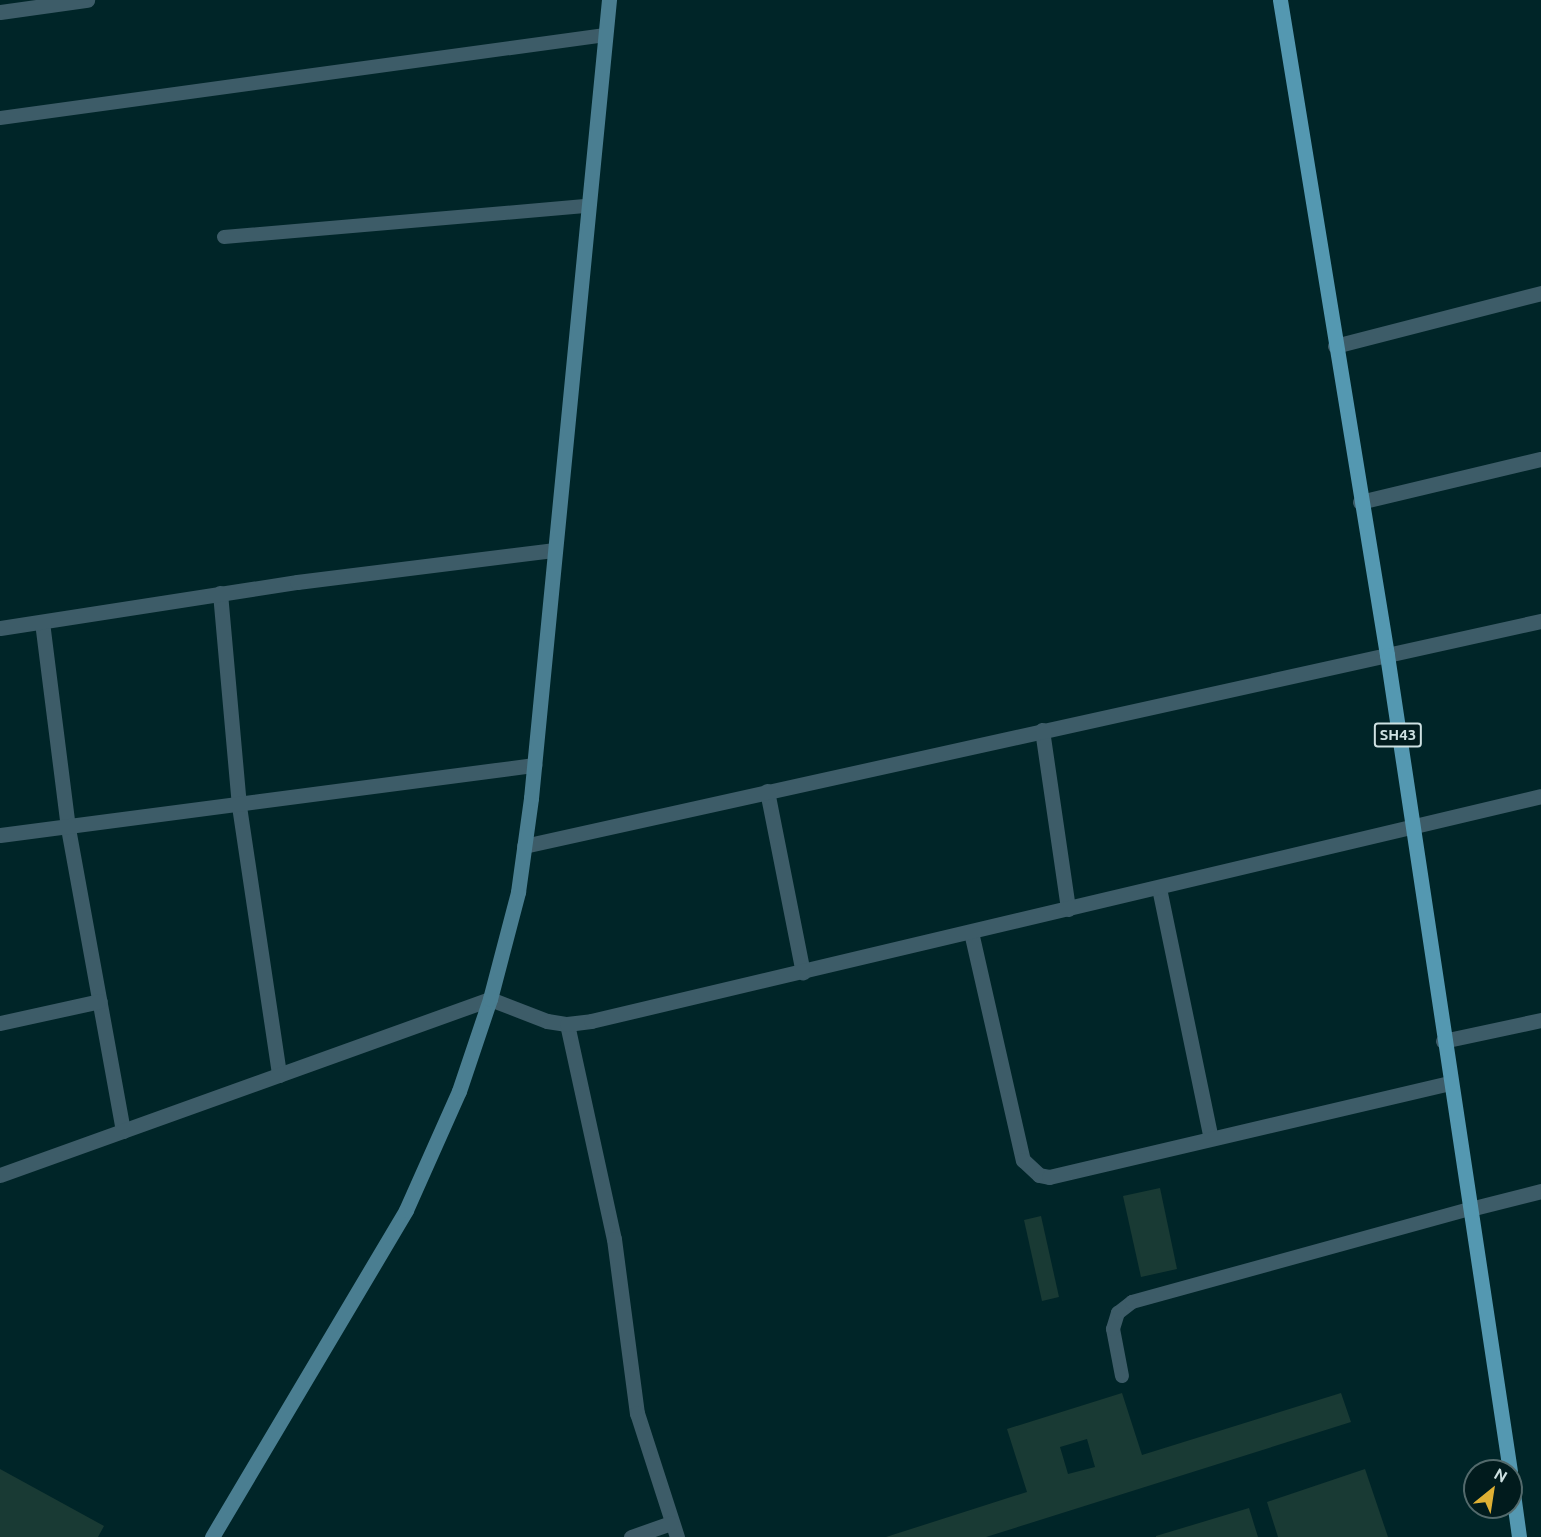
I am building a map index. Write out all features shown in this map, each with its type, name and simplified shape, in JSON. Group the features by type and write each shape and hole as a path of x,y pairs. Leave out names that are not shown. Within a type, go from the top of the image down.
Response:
{"main road":[{"name":"SH43","path":"1280,0 1360,502 1387,655 1443,1041 1508,1459"},
{"path":"1517,1519 1519,1537"}],"street":[{"path":"0,12 30,4 87,0"},
{"path":"212,1537 406,1210 459,1091 490,999 518,892 534,765 609,0"},
{"path":"1335,346 1541,293"},
{"path":"1360,502 1541,459"},
{"path":"0,628 220,593 555,550"},
{"path":"220,593 239,806 279,1075"},
{"path":"524,846 1541,621"},
{"path":"42,622 68,828 123,1131"},
{"path":"1042,730 1068,909"},
{"path":"0,835 239,806 534,765"},
{"path":"767,791 803,972"},
{"path":"0,1175 490,999 529,1016 567,1024 803,972 1412,829 1541,796"},
{"path":"1159,888 1211,1138"},
{"path":"971,932 1023,1160 1029,1169 1049,1177 1450,1083"},
{"path":"0,1023 100,1001"},
{"path":"1443,1041 1541,1020"},
{"path":"567,1024 614,1239 637,1413 674,1530 631,1537"},
{"path":"1470,1209 1541,1191"}],"lane":[{"path":"0,118 605,35"},
{"path":"224,237 588,206"},
{"path":"1122,1376 1113,1329 1118,1314 1132,1302 1470,1209"}],"building":[{"path":"1160,1188 1177,1269 1141,1277 1123,1196"},
{"path":"1041,1216 1059,1297 1042,1301 1024,1220"},
{"path":"1122,1393 1142,1455 1341,1393 1351,1422 986,1537 886,1537 1027,1492 1007,1429","holes":["1087,1439 1095,1467 1068,1474 1060,1447"]},
{"path":"0,1469 104,1526 98,1537 0,1537"},
{"path":"1365,1469 1388,1537 1278,1537 1267,1502"},
{"path":"1249,1508 1258,1537 1156,1537 1156,1536"}]}
